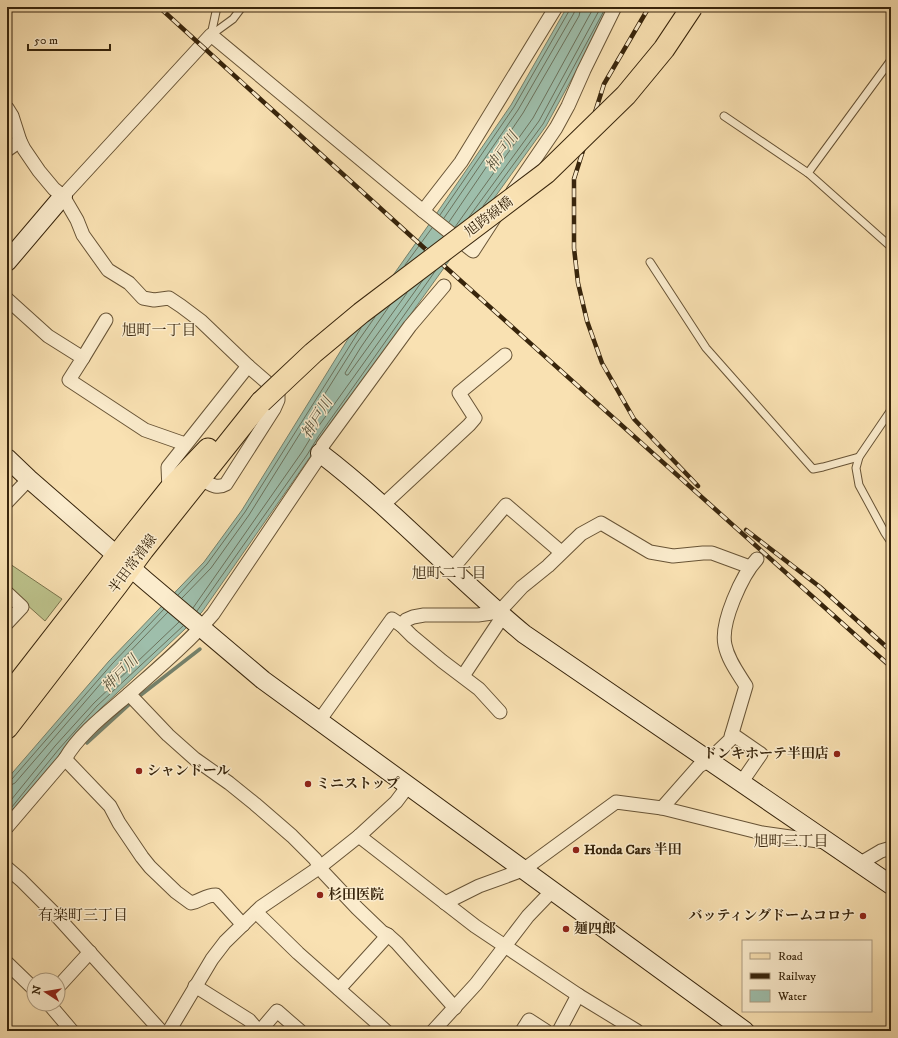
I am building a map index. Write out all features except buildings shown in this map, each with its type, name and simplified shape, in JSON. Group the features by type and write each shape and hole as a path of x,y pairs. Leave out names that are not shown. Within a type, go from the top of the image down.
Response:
{"main road":[{"name":"旭跨線橋","path":"258,400 309,348 371,295 415,266 542,170 622,91 659,45 685,7"},
{"name":"旭跨線橋","path":"258,400 361,313 546,173 626,95 664,49 692,7"},
{"name":"半田常滑線","path":"7,697 123,561 200,478 258,400"},
{"name":"半田常滑線","path":"7,728 123,561 168,490 258,400"}],"street":[{"path":"423,211 460,162 556,7"},
{"path":"7,262 63,196 211,34 473,251 556,128 615,7"},
{"path":"7,108 12,116 20,141 39,171 54,189 63,196 77,220 83,235 108,270 129,284 143,298 154,300 169,298 202,321 248,366 278,392 278,400 274,409 226,484 220,487 215,487 200,478"},
{"path":"7,150 20,141"},
{"path":"7,827 65,759 71,749 106,713 132,698 213,614 317,460 323,445 410,326 444,286"},
{"path":"7,299 48,336 83,358"},
{"path":"106,320 69,380 145,430 186,444"},
{"path":"383,506 475,418 459,393 505,355"},
{"path":"168,490 168,467 248,366"},
{"path":"320,453 351,476 524,634 891,886"},
{"path":"7,458 28,479 263,680 745,1031"},
{"path":"7,502 28,479"},
{"path":"452,569 506,505 561,552"},
{"path":"463,676 501,614 522,587 548,566 581,534 602,523 650,552 673,556 712,553 754,563 736,595 724,632 725,644 731,662 746,686 730,740 708,761 699,766 662,808"},
{"path":"7,593 22,606 7,623"},
{"path":"401,625 406,620 424,615 501,614"},
{"path":"319,721 392,619 442,661 479,689 500,712"},
{"path":"132,698 194,759 229,783 292,836 315,859 324,873 357,908 382,932 397,943 455,1008"},
{"path":"732,734 761,754 741,783"},
{"path":"65,759 110,806 118,823 142,857 176,892 191,903 196,902 208,895 216,895 243,925"},
{"path":"168,1031 195,986 221,948 243,925 256,912 320,867 359,836 396,802 408,786"},
{"path":"445,903 479,886 523,870 616,802 662,808 762,833 827,842"},
{"path":"359,836 445,903 505,947 578,995 637,1031"},
{"path":"859,864 881,851 891,848"},
{"path":"7,868 39,898 161,1031"},
{"path":"433,1031 476,984 528,916 552,891"},
{"path":"256,912 298,954 386,1031"},
{"path":"339,989 388,935"},
{"path":"66,978 90,952"},
{"path":"7,963 26,981"},
{"path":"195,986 249,1020 255,1027 256,1031"},
{"path":"559,1031 578,995"},
{"path":"56,1012 72,1031"},
{"path":"260,1031 276,1012 300,1031"},
{"path":"522,1031 529,1020 546,1031"}],"lane":[{"path":"211,34 217,7"},
{"path":"211,34 233,19 242,7"},
{"path":"808,173 891,60"},
{"path":"724,116 808,173 891,247"},
{"path":"650,262 706,348 812,469 859,457"},
{"path":"891,410 859,457 856,468 859,485 885,534 891,542"}],"green space":[{"path":"7,562 62,599 45,621 7,587"}],"water":[{"name":"神戸川","path":"567,7 611,7 546,126 321,439 202,612 100,709 62,752 7,819 7,779 109,661 204,562 242,510 348,339 511,105"}],"waterway":[{"path":"137,698 200,649"},
{"path":"87,743 132,702"}],"railway":[{"path":"159,7 412,237 891,667"},
{"path":"649,7 604,84 574,179 574,248 578,283 587,321 602,363 634,419 698,486"},
{"path":"746,530 820,587 891,651"}],"place":[{"name":"ドンキホーテ半田店","path":"837,754"},
{"name":"シャンドール","path":"139,771"},
{"name":"ミニストップ","path":"308,784"},
{"name":"Honda Cars 半田","path":"576,850"},
{"name":"杉田医院","path":"320,895"},
{"name":"バッティングドームコロナ","path":"863,916"},
{"name":"麺四郎","path":"566,929"}],"district":[{"name":"旭町一丁目","path":"159,330"},
{"name":"旭町二丁目","path":"449,573"},
{"name":"旭町三丁目","path":"791,841"},
{"name":"有楽町三丁目","path":"83,915"}]}
